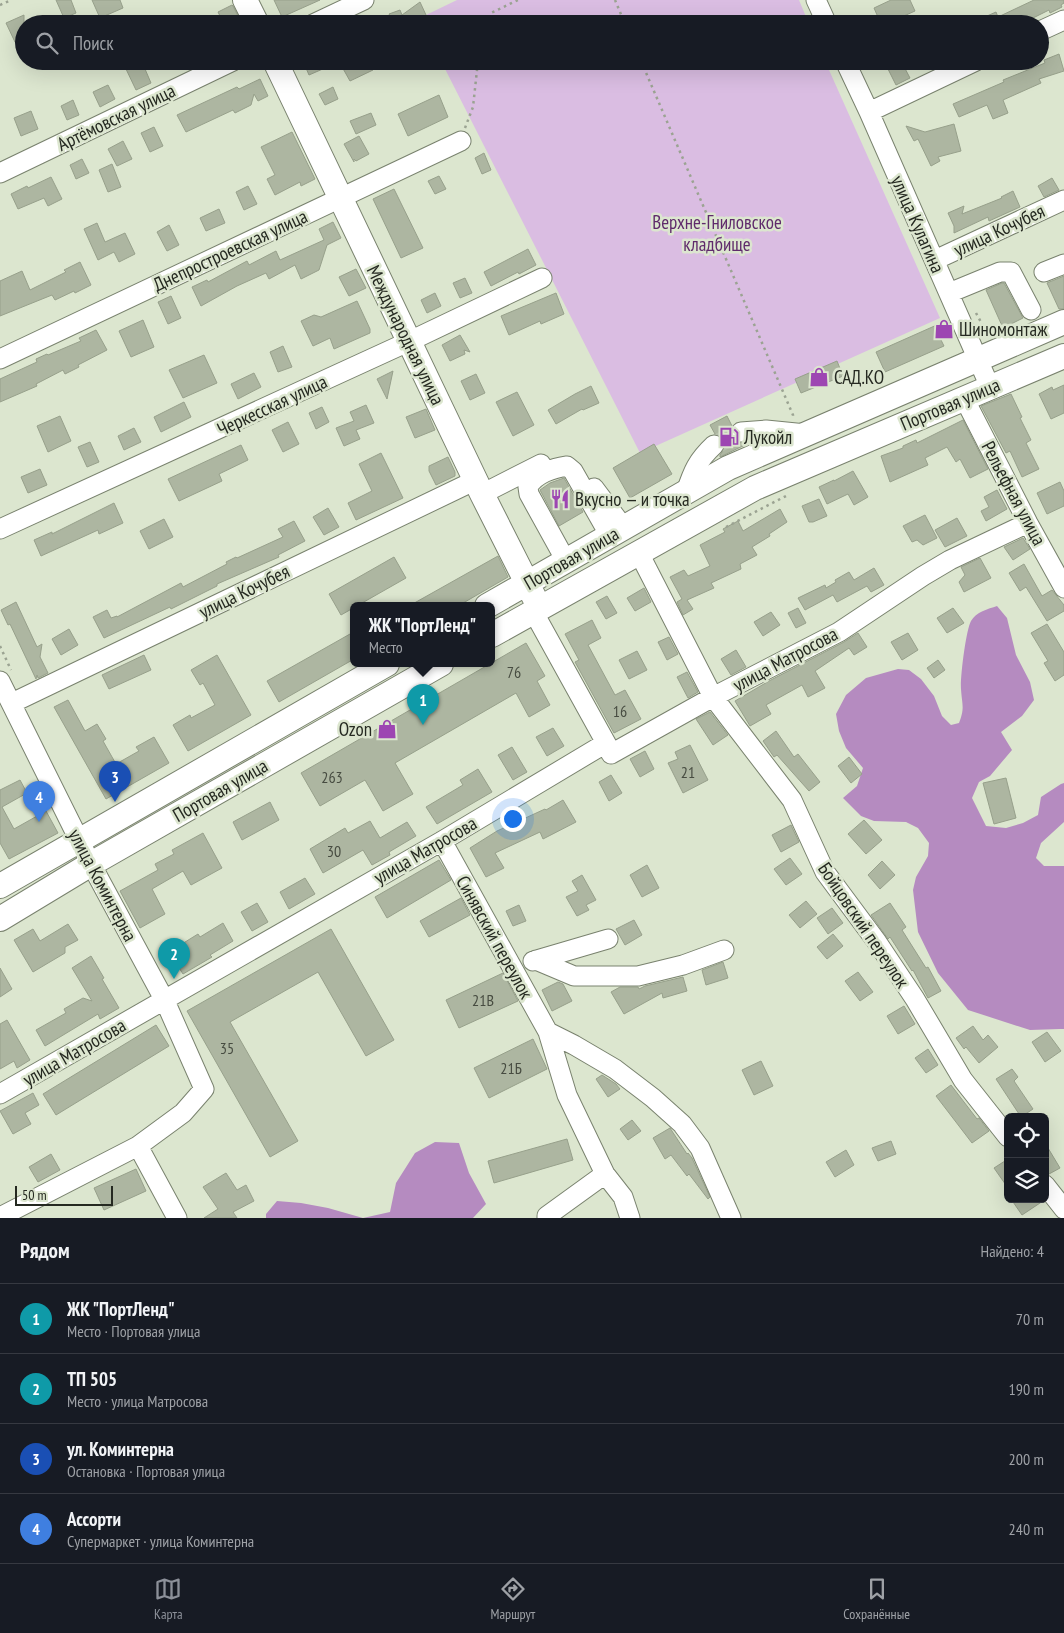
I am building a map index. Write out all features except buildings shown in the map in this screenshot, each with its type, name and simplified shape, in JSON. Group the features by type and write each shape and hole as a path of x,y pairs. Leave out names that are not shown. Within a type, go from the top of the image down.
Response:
{"main road":[{"path":"245,0 252,15"},
{"name":"Международная улица","path":"279,70 526,584 536,610"},
{"name":"Портовая улица","path":"494,602 728,468 771,450 800,433 1064,322"},
{"name":"Портовая улица","path":"495,633 755,488 788,484 964,398 1064,356"},
{"path":"771,450 767,457 769,469 788,484"},
{"name":"Портовая улица","path":"0,886 381,667"},
{"name":"Портовая улица","path":"0,919 91,864 436,667"}],"street":[{"path":"332,15 364,0"},
{"path":"816,0 823,15"},
{"path":"1049,27 1064,20"},
{"name":"Артёмовская улица","path":"0,173 214,70"},
{"name":"улица Кулагина","path":"849,70 949,294 987,356 990,387"},
{"path":"869,112 957,70"},
{"name":"Днепростроевская улица","path":"0,359 460,141"},
{"name":"улица Кочубея","path":"934,260 1064,200"},
{"path":"1044,272 1064,264"},
{"path":"949,294 1000,272 1011,272 1031,310"},
{"name":"Черкесская улица","path":"0,529 410,342 542,278"},
{"name":"Рельефная улица","path":"964,398 1028,523 1064,588"},
{"path":"741,432 766,430 800,433"},
{"path":"686,492 693,471 702,456 714,445"},
{"name":"улица Кочубея","path":"12,703 479,487 553,457 562,455 575,460 617,532"},
{"path":"566,561 529,494 528,487 530,482 554,468 567,466 572,471 617,532"},
{"name":"улица Матросова","path":"0,1094 442,841 606,743 611,754 714,697 839,632 950,560 1028,523"},
{"name":"Бойцовский переулок","path":"640,553 714,697 792,800 825,872 904,982 962,1080 1004,1132"},
{"name":"Международная улица","path":"536,610 606,743"},
{"name":"улица Коминтерна","path":"0,682 91,864 165,1001 204,1089 182,1113 138,1146"},
{"name":"Синявский переулок","path":"442,841 548,1032 567,1095 604,1174 622,1197 630,1218"},
{"path":"512,967 608,939"},
{"path":"536,960 574,976 638,976 683,965 724,950"},
{"path":"548,1032 615,1069 653,1098 682,1124 700,1148 731,1218"},
{"path":"0,1217 138,1146 177,1218"},
{"path":"545,1217 604,1174"},
{"path":"1049,1190 1064,1208"}],"path":[{"path":"0,5 11,0"},
{"path":"490,15 518,0"},
{"path":"615,0 621,15"},
{"path":"460,141 473,108 477,70"},
{"path":"645,70 800,433"},
{"path":"975,311 987,356"},
{"path":"723,528 788,484"}],"green space":[{"path":"457,0 799,0 805,15 426,15"},
{"name":"Верхне-Гниловское кладбище","path":"446,70 829,70 940,318 640,453"}],"shaded area":[{"path":"997,606 1007,618 1016,655 1030,682 1034,700 1022,716 1001,732 1012,750 990,776 979,782 972,798 986,826 1006,828 1023,823 1038,815 1041,797 1064,783 1064,822 1041,843 1036,858 1044,866 1064,866 1064,1029 1030,1030 968,1010 938,973 918,932 913,890 916,877 928,856 929,843 918,828 906,822 874,821 861,816 843,798 857,786 863,768 846,748 839,731 836,714 846,695 866,678 898,669 909,670 921,679 934,696 942,716 951,725 959,723 963,710 962,665 969,626 976,615"},
{"path":"435,1142 459,1143 469,1173 486,1204 473,1218 363,1218 390,1212 396,1183 415,1153"},
{"path":"277,1201 328,1208 363,1218 266,1218 266,1214"}],"tunnel":[{"path":"714,445 741,432"}],"place":[{"name":"Шиномонтаж","path":"944,329"},
{"name":"САД.КО","path":"819,377"},
{"name":"Лукойл","path":"729,437"},
{"name":"Вкусно — и точка","path":"560,499"},
{"name":"ЖК \"ПортЛенд\"","path":"423,725"},
{"name":"Ozon","path":"387,729"},
{"name":"ул. Коминтерна","path":"115,802"},
{"name":"Ассорти","path":"39,822"},
{"name":"ТП 505","path":"174,979"}]}
